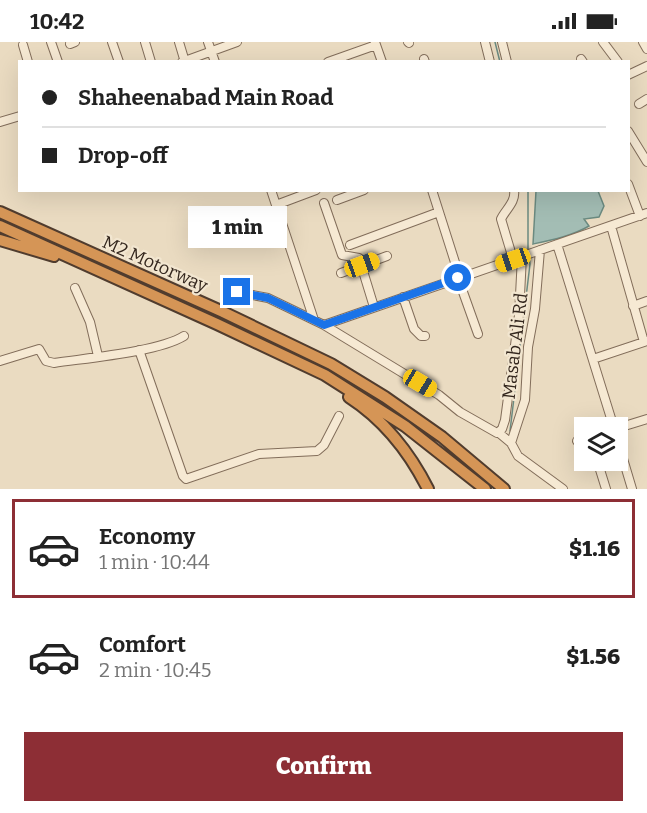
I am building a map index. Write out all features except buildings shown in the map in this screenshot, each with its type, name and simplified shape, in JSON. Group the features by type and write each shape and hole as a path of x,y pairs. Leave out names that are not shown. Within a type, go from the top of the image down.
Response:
{"highway":[{"name":"M2 Motorway","path":"0,212 302,349 358,380 441,437 504,489"},
{"name":"M2 Motorway","path":"0,226 297,361 351,391 435,448 485,489"},
{"path":"0,240 98,270"},
{"path":"217,324 322,380 360,405 401,445 428,489"},
{"path":"358,380 402,403 476,457 514,489"}],"street":[{"path":"51,42 57,60"},
{"path":"112,42 118,60"},
{"path":"145,42 150,60"},
{"path":"179,42 184,60"},
{"path":"208,42 214,60"},
{"path":"187,60 237,42"},
{"path":"485,42 490,60"},
{"path":"502,42 506,60"},
{"path":"603,42 616,60"},
{"path":"643,42 647,49"},
{"path":"333,60 375,43 381,60"},
{"path":"23,45 27,60"},
{"path":"630,74 647,66"},
{"path":"639,104 647,99"},
{"path":"0,122 18,117"},
{"path":"630,134 646,161"},
{"path":"324,325 643,214 630,188"},
{"path":"272,192 314,320"},
{"path":"276,205 311,192"},
{"path":"336,200 358,192"},
{"path":"433,192 478,334"},
{"path":"513,260 501,219 512,204 514,192"},
{"path":"324,203 342,255 357,256 362,265 374,308"},
{"path":"350,245 439,212"},
{"path":"593,359 645,342 611,226"},
{"path":"557,244 612,417"},
{"name":"Masab Ali Rd","path":"510,443 525,400 528,347 535,309 540,250"},
{"path":"340,273 387,256"},
{"path":"499,433 505,420 519,315 522,256"},
{"path":"75,288 90,322 98,356"},
{"path":"237,292 268,298 324,325 439,395 460,412 499,433 510,443 518,456 563,489"},
{"path":"403,297 414,329 421,336 425,336"},
{"path":"633,306 647,301"},
{"path":"0,361 36,349 41,351 46,361 50,363 139,350 166,344 184,336"},
{"path":"139,350 186,479 259,454 317,451 324,445 339,416"},
{"path":"628,425 647,419"},
{"path":"600,471 606,489"},
{"path":"627,471 632,489"}],"water":[{"path":"536,192 598,192 604,206 599,217 584,219 589,226 569,235 533,244"}],"waterway":[{"path":"495,42 500,60"},
{"path":"528,192 528,250"},
{"path":"510,431 529,257"}],"route":[{"path":"237,292 268,298 324,325 458,278"}]}
